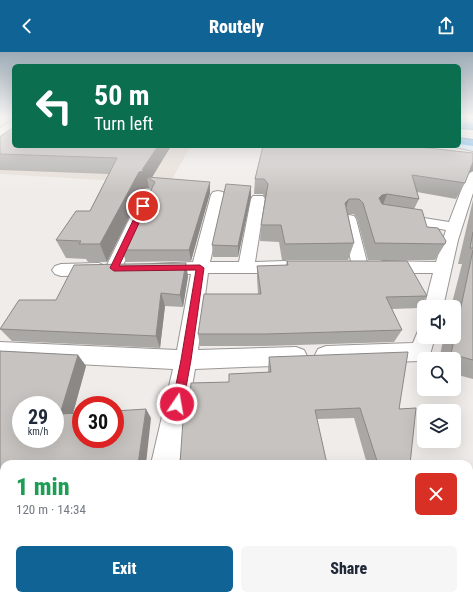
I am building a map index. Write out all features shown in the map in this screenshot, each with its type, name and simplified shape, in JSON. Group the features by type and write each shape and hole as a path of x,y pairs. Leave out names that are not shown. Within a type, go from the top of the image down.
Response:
{"street":[{"path":"461,146 473,147"},
{"path":"435,300 455,227 473,175"},
{"path":"114,268 149,193"},
{"path":"166,460 186,360 200,268 218,195"},
{"path":"246,267 258,199"},
{"path":"389,216 455,227"},
{"path":"349,219 353,266 443,268"},
{"path":"61,270 114,268 299,267"},
{"path":"0,352 186,360 421,352 423,344"}],"shaded area":[{"path":"0,145 12,146 12,148 190,148 169,184 0,174"}],"building":[{"path":"0,144 12,144 12,148 157,148 142,170 145,171 139,172 100,244 79,244 81,241 56,240 76,211 90,211 117,158 0,154"},
{"path":"263,148 428,148 473,153 473,162 465,183 412,175 419,199 387,194 382,195 379,198 382,204 422,210 427,227 438,228 446,241 445,244 375,243 363,203 359,199 349,199 345,203 354,243 285,244 281,225 261,225 268,184 264,179 255,179"},
{"path":"147,177 210,182 189,250 122,250 155,182"},
{"path":"226,184 251,186 238,246 212,245"},
{"path":"473,232 473,248 470,248"},
{"path":"473,250 473,360 461,357 461,352 451,352 453,344 461,344 461,307"},
{"path":"287,261 407,261 427,296 386,297 402,330 266,334 198,334 204,294 261,294 257,266 288,265"},
{"path":"186,263 180,295 161,293 156,336 0,329 19,300 56,300 74,265"},
{"path":"0,351 78,355 64,401 64,396 12,396 12,448 64,448 64,414 72,413 72,448 124,448 124,410 146,409 139,460 0,460"},
{"path":"408,352 399,409 416,408 410,460 377,460 360,408 315,410 326,460 180,460 183,420 185,412 189,412 191,383 229,382 229,374 271,372 269,357"}],"route":[{"path":"143,206 114,268 200,268 186,360 177,404"}]}
